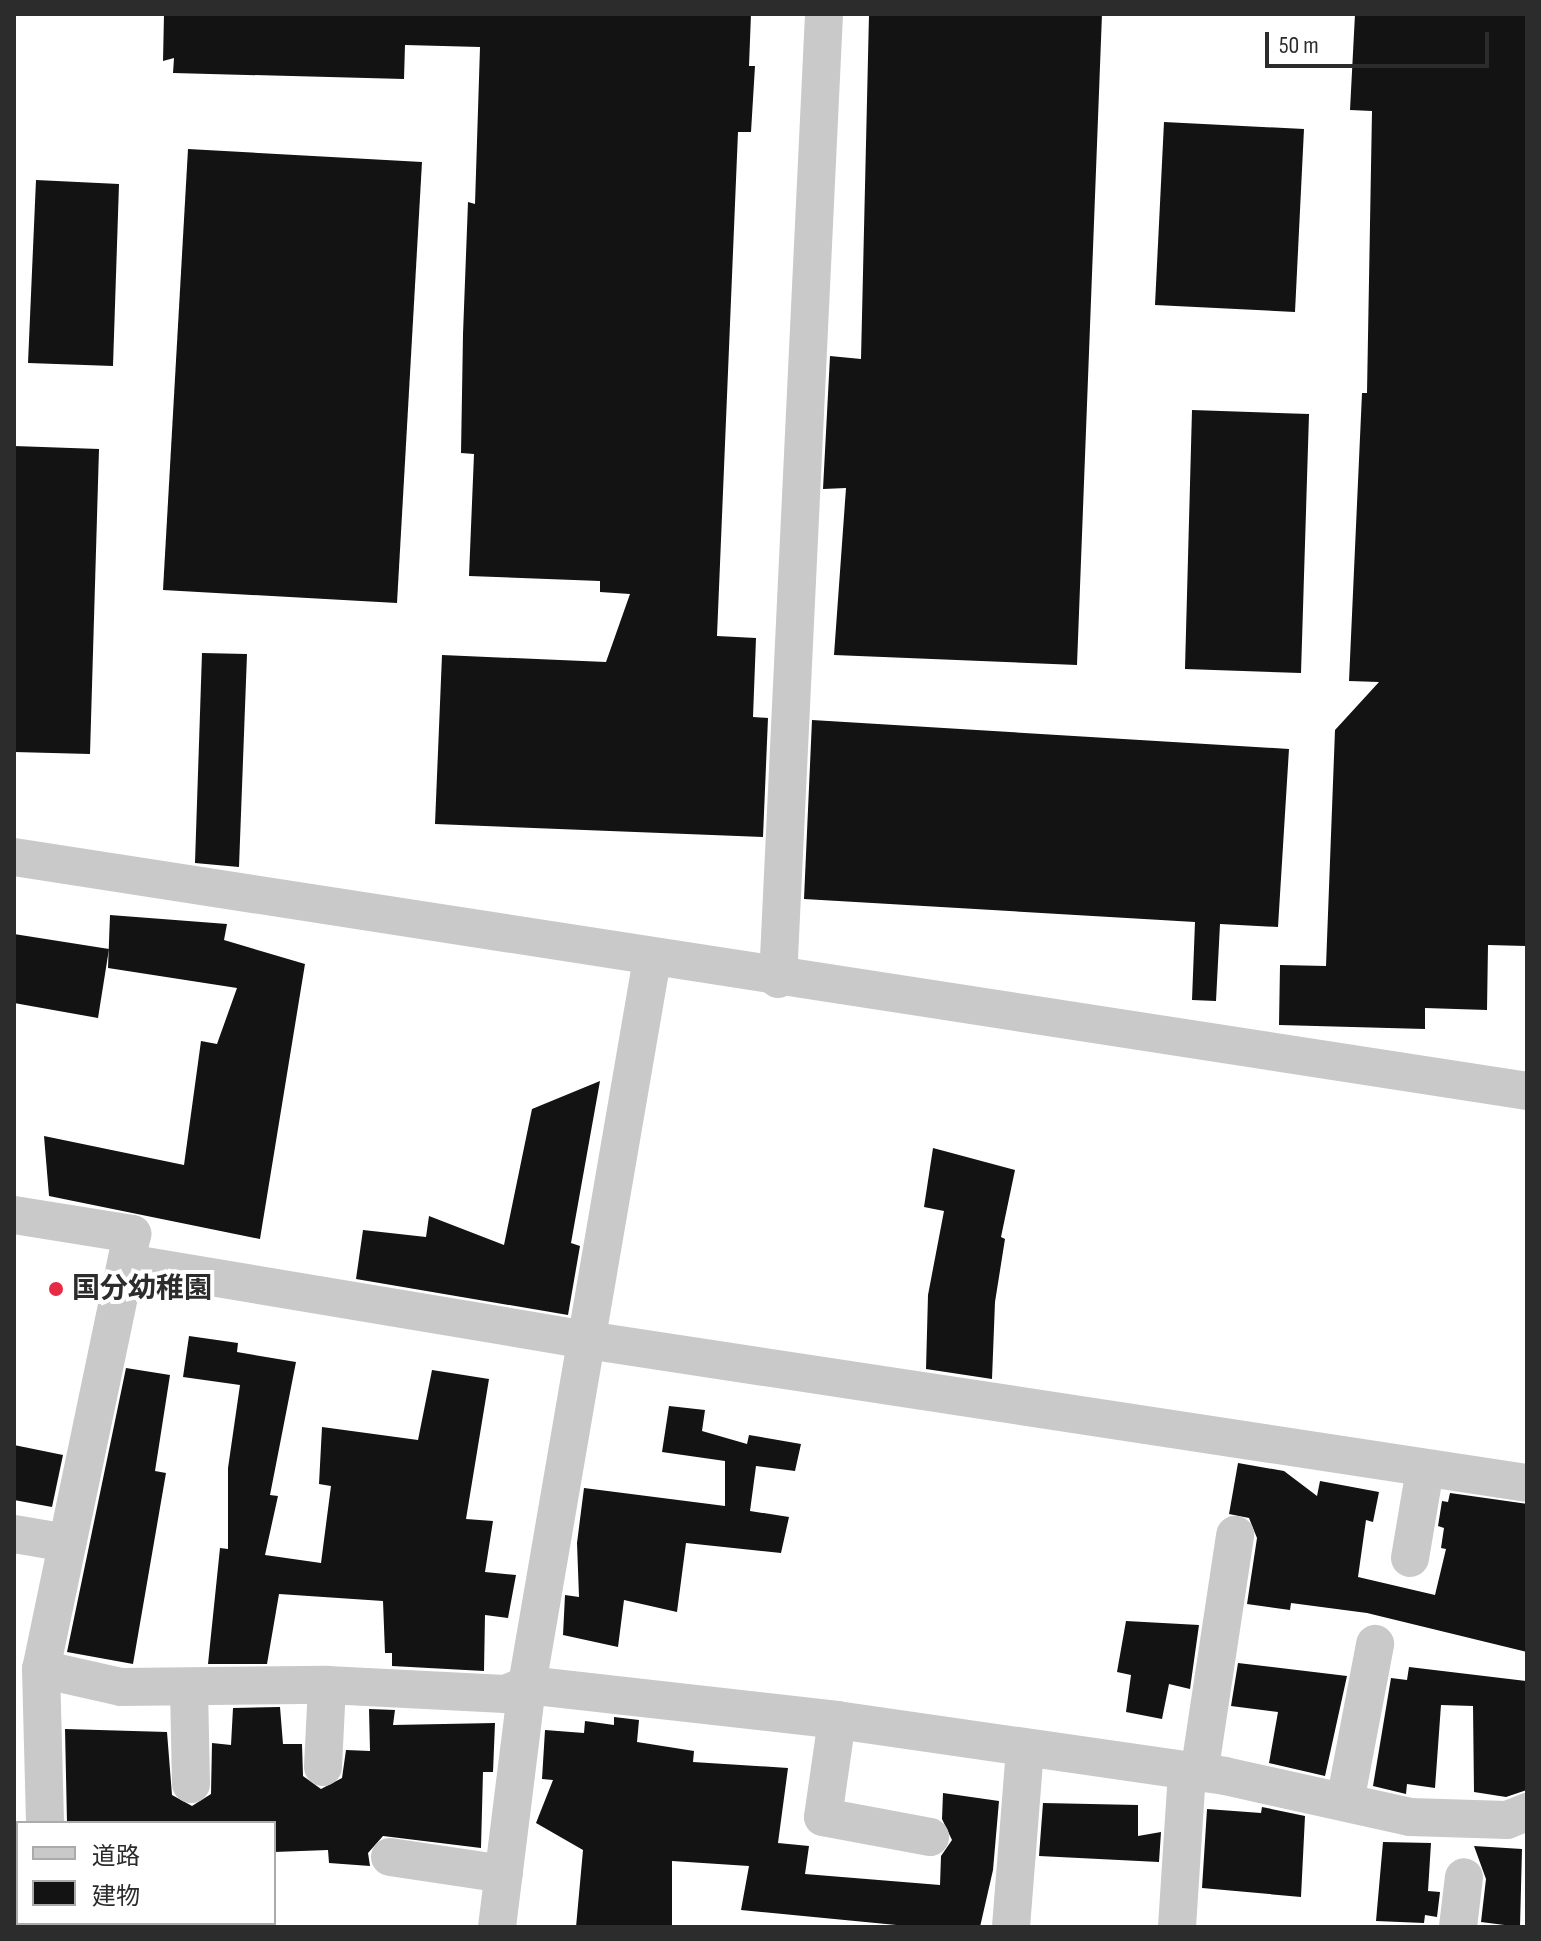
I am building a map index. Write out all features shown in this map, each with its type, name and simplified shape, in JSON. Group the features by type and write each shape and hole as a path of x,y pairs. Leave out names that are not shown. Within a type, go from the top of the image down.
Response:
{"street":[{"path":"778,979 824,14"},
{"path":"14,857 778,979 1527,1091"},
{"path":"497,1927 527,1685 652,959"},
{"path":"14,1215 132,1234 41,1669 45,1821"},
{"path":"127,1263 587,1340 1527,1483"},
{"path":"1410,1558 1425,1469"},
{"path":"14,1534 67,1543"},
{"path":"1177,1927 1193,1773 1235,1535"},
{"path":"1345,1802 1375,1644"},
{"path":"41,1669 121,1687 327,1685 505,1694 527,1685 837,1720 1025,1751 1193,1773 1410,1817 1507,1820 1527,1812"},
{"path":"323,1767 327,1685"},
{"path":"189,1688 191,1784"},
{"path":"837,1720 823,1817 930,1837"},
{"path":"1011,1927 1025,1751"},
{"path":"390,1857 504,1874"},
{"path":"1458,1927 1464,1877"}],"building":[{"path":"164,14 751,14 749,66 755,66 751,132 738,132 717,636 756,638 753,717 768,718 763,837 435,824 442,655 606,662 630,594 600,592 600,581 469,576 474,454 461,453 463,334 468,202 475,204 480,47 405,45 404,79 173,73 174,58 163,61"},
{"path":"869,14 1102,14 1077,665 834,655 846,488 823,489 830,356 861,359"},
{"path":"1355,14 1527,14 1527,946 1488,945 1487,1010 1425,1008 1425,1029 1279,1025 1280,965 1326,966 1335,730 1379,682 1349,681 1362,393 1367,393 1372,111 1350,110"},
{"path":"1164,122 1304,129 1295,312 1155,305"},
{"path":"188,149 422,162 397,603 163,590"},
{"path":"36,180 119,184 113,366 28,363"},
{"path":"1192,410 1309,414 1301,673 1185,669"},
{"path":"14,446 99,449 90,754 14,752"},
{"path":"202,653 247,654 239,867 195,863"},
{"path":"812,720 1289,749 1278,927 1220,924 1216,1001 1192,1000 1195,922 804,899"},
{"path":"110,915 227,924 224,940 305,964 260,1239 49,1196 44,1136 184,1165 201,1041 217,1044 237,988 108,968"},
{"path":"14,934 109,949 98,1018 14,1003"},
{"path":"600,1081 571,1243 580,1246 568,1315 356,1279 363,1230 426,1237 429,1216 504,1245 532,1109"},
{"path":"933,1148 1015,1170 1001,1237 1005,1239 995,1302 992,1379 926,1369 928,1295 944,1211 924,1207"},
{"path":"189,1336 238,1343 237,1352 296,1362 270,1495 278,1496 265,1555 321,1563 331,1486 319,1484 322,1427 418,1440 432,1370 489,1379 466,1519 493,1521 485,1572 516,1575 508,1618 485,1615 484,1671 392,1666 392,1653 385,1653 383,1601 279,1594 267,1664 208,1664 220,1548 228,1549 228,1468 240,1385 183,1377"},
{"path":"126,1368 170,1375 155,1471 166,1473 133,1664 67,1652"},
{"path":"669,1406 705,1410 702,1431 747,1444 749,1435 801,1444 795,1471 756,1466 750,1511 789,1517 781,1553 686,1543 677,1612 624,1600 618,1647 563,1635 565,1595 579,1597 577,1543 584,1488 725,1506 725,1461 662,1452"},
{"path":"14,1445 63,1455 52,1507 14,1500"},
{"path":"1238,1463 1284,1471 1317,1496 1320,1481 1379,1492 1373,1522 1366,1520 1358,1577 1435,1595 1446,1549 1441,1548 1444,1528 1438,1526 1442,1501 1448,1502 1450,1493 1527,1504 1527,1652 1367,1613 1291,1603 1290,1610 1247,1604 1257,1538 1249,1518 1229,1514"},
{"path":"1126,1621 1199,1625 1190,1689 1169,1684 1162,1719 1126,1712 1131,1675 1117,1672"},
{"path":"1238,1663 1347,1676 1325,1776 1269,1763 1278,1712 1231,1706"},
{"path":"1409,1667 1527,1681 1527,1790 1506,1797 1474,1792 1473,1706 1441,1705 1435,1788 1407,1784 1406,1794 1373,1786 1391,1678 1407,1680"},
{"path":"280,1707 283,1744 302,1744 303,1776 321,1789 342,1778 346,1750 370,1751 369,1709 395,1710 393,1725 495,1723 493,1772 483,1772 481,1848 383,1836 368,1853 370,1866 329,1863 328,1850 276,1852 276,1821 67,1821 65,1729 167,1732 172,1795 192,1806 211,1794 212,1743 231,1745 233,1708"},
{"path":"614,1717 639,1720 637,1742 694,1751 693,1762 788,1768 778,1843 809,1846 805,1874 940,1885 941,1856 952,1840 942,1819 943,1793 999,1801 993,1870 980,1927 917,1927 741,1910 749,1866 672,1861 672,1927 576,1927 583,1850 536,1823 553,1780 542,1779 545,1730 584,1733 585,1721 614,1725"},
{"path":"1043,1803 1138,1805 1138,1836 1161,1832 1159,1862 1039,1856"},
{"path":"1262,1807 1305,1816 1301,1897 1202,1888 1207,1809 1261,1813"},
{"path":"1383,1842 1431,1843 1428,1891 1440,1892 1437,1917 1425,1915 1424,1923 1376,1921"},
{"path":"1474,1846 1522,1849 1520,1927 1481,1922 1486,1879"}],"place":[{"name":"国分幼稚園","path":"56,1289"}]}
